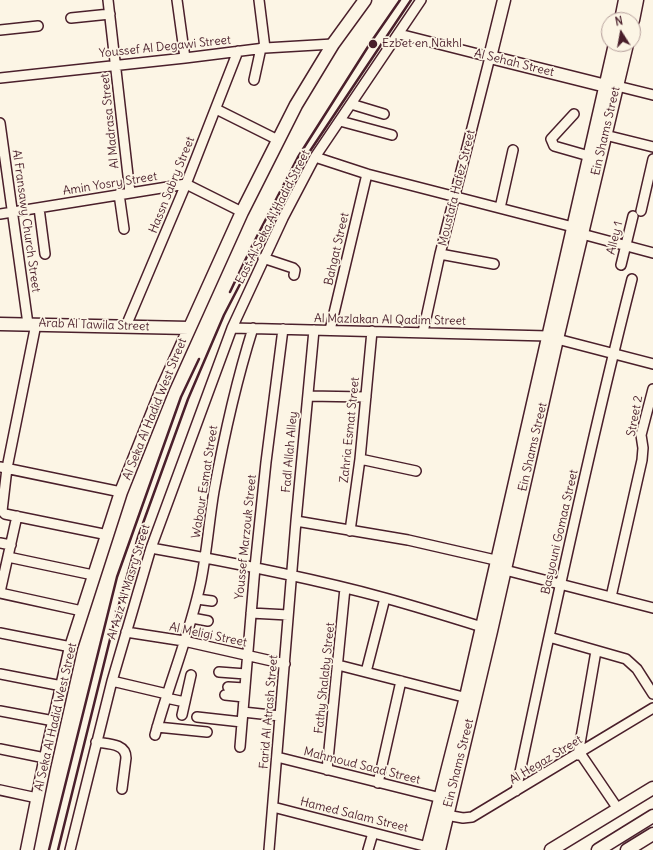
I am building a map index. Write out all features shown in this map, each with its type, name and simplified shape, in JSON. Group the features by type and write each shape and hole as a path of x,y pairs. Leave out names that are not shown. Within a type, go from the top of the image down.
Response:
{"main road":[{"name":"Al Seka Al Hadid West Street","path":"27,850 45,758 71,647 93,575 122,492 163,387 242,212 296,105 333,44 365,0"},
{"name":"Moustafa Hafez Street","path":"490,57 504,0"},
{"path":"622,12 625,0"},
{"path":"635,12 637,0"},
{"name":"Ein Shams Street","path":"431,849 441,798 470,698 503,564 577,231 605,135 614,52"},
{"name":"Ein Shams Street","path":"577,231 589,156 611,86 624,52"},
{"name":"Al Sehah Street","path":"490,57 611,86"},
{"name":"Arab Al Tawila Street","path":"0,324 189,328"},
{"name":"Ein Shams Street","path":"431,849 446,815 470,698 482,627 503,564"},
{"path":"551,850 653,788"},
{"path":"598,850 653,816"},
{"path":"627,850 653,834"}],"street":[{"name":"Al Madrasa Street","path":"108,0 130,192"},
{"path":"177,0 185,58"},
{"path":"254,80 263,48 259,0"},
{"name":"East Al Seka Al Hadid Street","path":"232,328 283,218 315,157 421,0"},
{"path":"70,18 110,14"},
{"path":"0,30 38,26"},
{"name":"Al Sehah Street","path":"399,34 490,57"},
{"name":"Youssef Al Degawi Street","path":"0,78 263,48 333,44"},
{"name":"Hassn Sabry Street","path":"126,326 186,184 238,52"},
{"name":"Moustafa Hafez Street","path":"423,332 454,196 490,57"},
{"name":"Al Sehah Street","path":"611,86 653,95"},
{"path":"351,104 384,114"},
{"path":"216,109 278,140"},
{"path":"574,114 551,139 552,143 554,146 589,156"},
{"path":"340,121 392,135"},
{"name":"Al Fransawy Church Street","path":"0,123 12,212 32,324 4,468 1,503"},
{"path":"605,135 653,147"},
{"path":"500,208 513,150"},
{"path":"315,157 367,174 500,208 653,253"},
{"name":"Alley 1","path":"621,265 637,214 649,195 653,159"},
{"name":"Bahgat Street","path":"330,330 367,174"},
{"path":"186,184 242,212"},
{"name":"Amin Yosry Street","path":"0,214 186,184"},
{"path":"119,194 124,229"},
{"path":"39,208 45,254"},
{"path":"440,254 494,264"},
{"path":"264,258 293,268 295,270 294,275"},
{"name":"Basyouni Gomaa Street","path":"516,791 560,584 613,354 632,279"},
{"name":"Al Mazlakan Al Qadim Street","path":"232,328 423,332 552,338 653,364"},
{"name":"Al Aziz Al Masry Street","path":"70,850 112,681 151,548 232,328"},
{"name":"Wabour Esmat Street","path":"207,732 156,731 197,599 225,430 241,365 253,328"},
{"name":"Youssef Marzouk Street","path":"240,747 255,567 266,462 283,329"},
{"name":"Fadl Allah Alley","path":"292,576 314,330"},
{"name":"Zahria Esmat Street","path":"350,530 360,459 372,331"},
{"name":"Street 2","path":"611,597 642,460 643,448 641,435 653,389"},
{"path":"308,396 342,401 366,397"},
{"path":"360,459 416,471"},
{"path":"4,468 122,492"},
{"path":"1,503 3,513 108,535"},
{"path":"17,516 2,577 0,593 82,611"},
{"path":"296,521 408,540 503,564 560,584 653,608"},
{"path":"0,543 11,545"},
{"path":"151,548 255,567 346,588 482,627"},
{"path":"8,557 93,575"},
{"name":"Farid Al Atrash Street","path":"269,850 292,576"},
{"name":"Fathy Shalaby Street","path":"327,770 346,588"},
{"path":"366,672 385,598"},
{"path":"197,599 212,601"},
{"path":"251,613 288,615"},
{"path":"192,618 208,621"},
{"path":"0,632 71,647"},
{"name":"Al Meligi Street","path":"126,632 184,641 285,664"},
{"path":"549,638 626,659 637,668 653,694"},
{"path":"596,651 579,754 618,809"},
{"path":"338,664 470,698"},
{"path":"219,672 246,674"},
{"path":"0,674 62,686"},
{"path":"182,715 191,675"},
{"path":"112,681 185,702"},
{"path":"378,783 401,681"},
{"path":"227,691 245,692"},
{"name":"Al Hegaz Street","path":"446,815 463,818 472,817 579,754 653,708"},
{"path":"0,711 54,721"},
{"path":"243,712 280,716"},
{"path":"197,717 242,722"},
{"path":"96,742 120,746 124,749 126,758 122,789"},
{"path":"0,749 45,758"},
{"name":"Mahmoud Saad Street","path":"277,757 441,798"},
{"path":"0,790 37,798"},
{"name":"Hamed Salam Street","path":"273,807 431,849"},
{"path":"368,850 373,833"}],"railway":[{"path":"230,292 298,157 371,42 400,0"},
{"path":"58,850 116,615 138,537 188,399 224,315 306,157 411,0"},
{"path":"49,850 117,577 181,397 199,359"}],"place":[{"name":"Ezbet en Nakhl","path":"373,44"}]}
